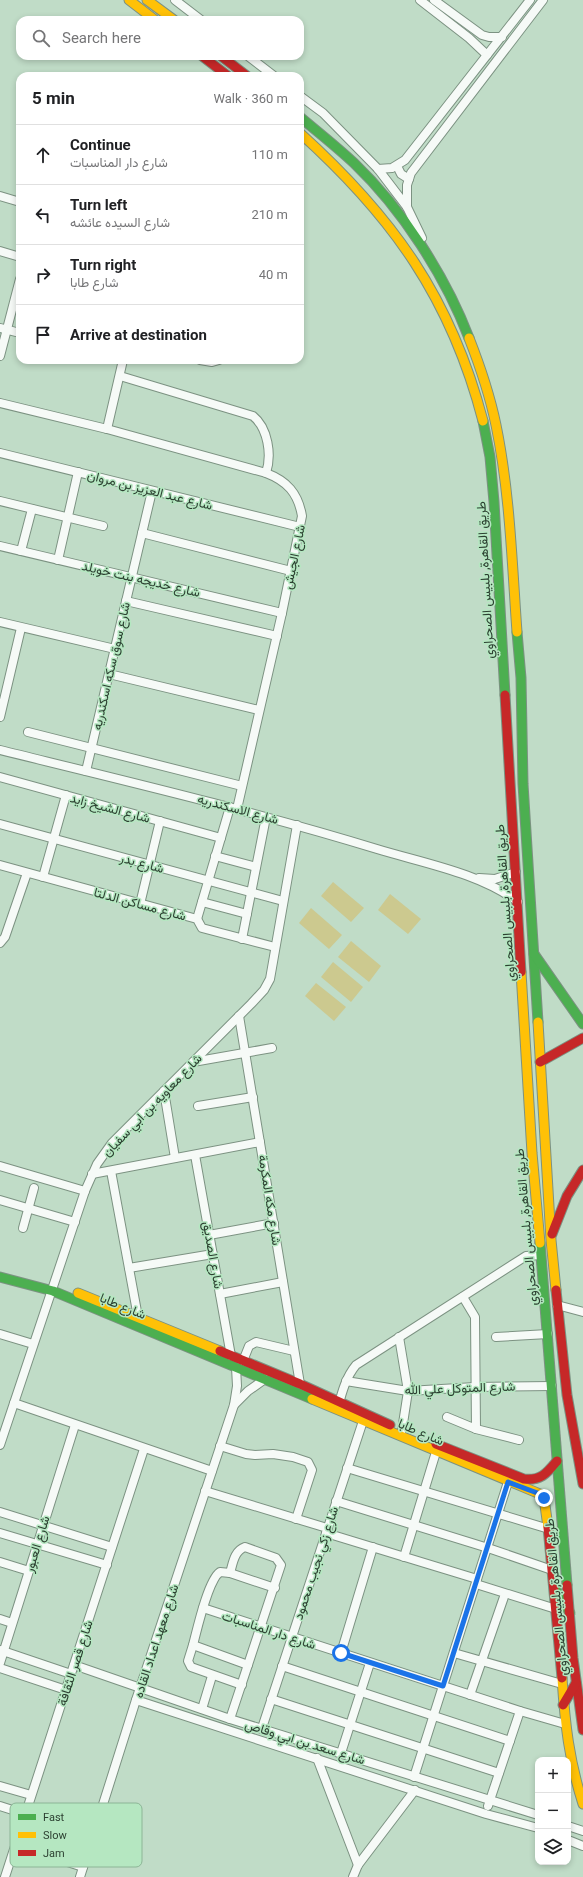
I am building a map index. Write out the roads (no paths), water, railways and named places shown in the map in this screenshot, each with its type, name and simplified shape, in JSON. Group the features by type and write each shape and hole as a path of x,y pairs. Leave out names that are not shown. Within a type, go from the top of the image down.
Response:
{"main road":[{"path":"129,0 150,16"},
{"path":"147,0 169,16"},
{"path":"207,60 223,72"},
{"path":"226,60 241,72"},
{"name":"طريق القاهرة, بلبيس الصحراوي","path":"304,120 329,140 377,188 399,214 436,269 452,299 470,340 478,361 496,425 507,499 521,678 523,784 551,1240 557,1305 574,1446 583,1484"},
{"name":"طريق القاهرة, بلبيس الصحراوي","path":"304,136 322,151 359,188 389,223 408,250 442,307 478,398 490,460 494,502 532,1153 576,1683 583,1730"},
{"path":"504,679 510,683 514,683 521,678"},
{"path":"505,706 515,703 521,706"},
{"path":"534,954 583,1024"},
{"path":"540,1062 583,1038"},
{"path":"551,1240 560,1210 583,1170"},
{"name":"شارع طابا","path":"0,1269 138,1317 231,1356 239,1364 265,1379 402,1430 523,1483 540,1494 544,1498 547,1510 555,1588 565,1724 570,1759 583,1804"},
{"name":"شارع طابا","path":"0,1276 54,1288 239,1364 300,1384 363,1421 508,1482 523,1483 538,1480 547,1474 557,1461"},
{"path":"555,1588 571,1614"},
{"path":"563,1705 576,1683"}],"street":[{"path":"175,0 196,16"},
{"path":"420,0 469,38 487,55"},
{"path":"434,0 474,30 485,36 502,37"},
{"path":"378,169 397,166 405,160 530,0"},
{"path":"407,206 409,179 411,173 543,0"},
{"path":"477,46 484,44 485,36"},
{"path":"253,60 269,72"},
{"path":"304,99 323,113 378,169 407,206 436,269"},
{"path":"397,166 401,174 409,179"},
{"path":"0,196 16,201"},
{"path":"0,251 16,256"},
{"path":"0,356 3,329 16,291"},
{"path":"3,329 16,332"},
{"path":"107,429 122,364"},
{"path":"120,376 253,416 262,426 270,457 266,473"},
{"name":"شارع الجيش","path":"0,403 107,429 278,477 288,484 295,493 300,504 302,516 291,571 242,786 221,838 197,919"},
{"name":"شارع عبد العزيز بن مروان","path":"0,453 300,527"},
{"path":"58,560 78,472"},
{"name":"شارع سوق سكه اسكندريه","path":"86,771 152,491"},
{"path":"0,501 103,526"},
{"path":"21,551 32,509"},
{"path":"142,533 291,571"},
{"name":"شارع خديجه بنت خويلد","path":"0,546 282,613"},
{"path":"126,600 277,636"},
{"path":"0,622 115,649"},
{"path":"0,717 21,628"},
{"path":"109,674 259,710"},
{"path":"28,732 242,786"},
{"name":"شارع الاسكندريه","path":"0,750 297,825 474,878 506,893 518,903"},
{"name":"شارع الشيخ زايد","path":"0,777 221,838"},
{"path":"43,877 66,795"},
{"path":"242,939 266,816"},
{"path":"140,904 160,821"},
{"name":"شارع بدر","path":"0,824 283,901"},
{"name":"شارع معاويه بن ابي سفيان","path":"0,1445 33,1344 54,1288 85,1191 103,1154 112,1143 264,990 270,978 297,825"},
{"path":"216,856 256,867"},
{"name":"شارع مساكن الدلتا","path":"0,866 197,919 202,928 275,947"},
{"name":"شارع الاسكندريه","path":"474,878 495,879 516,872"},
{"path":"2,938 27,873"},
{"path":"202,902 247,914"},
{"name":"شارع مكه المكرمة","path":"239,1016 300,1384"},
{"path":"193,1062 272,1048"},
{"path":"164,1091 175,1158"},
{"path":"198,1106 253,1097"},
{"path":"92,1174 260,1142"},
{"name":"شارع الصديق","path":"195,1154 231,1356"},
{"path":"0,1166 85,1191"},
{"path":"111,1171 138,1317"},
{"path":"23,1228 34,1188"},
{"path":"0,1200 75,1222"},
{"path":"209,1235 274,1223"},
{"path":"129,1268 213,1254"},
{"path":"338,1406 346,1381 350,1372 356,1365 526,1256 541,1255"},
{"path":"220,1294 283,1282"},
{"path":"463,1297 475,1317 476,1429"},
{"path":"557,1305 583,1312"},
{"path":"0,1334 33,1344"},
{"path":"496,1337 548,1334"},
{"path":"399,1337 408,1391 402,1430"},
{"path":"239,1364 249,1346 256,1342 294,1351"},
{"name":"شارع معهد اعداد القاده","path":"103,1803 234,1405 239,1364"},
{"name":"شارع معهد اعداد القاده","path":"234,1405 248,1391 265,1379"},
{"name":"شارع المتوكل علي الله","path":"346,1381 408,1391 475,1387 552,1386"},
{"path":"14,1403 144,1449 212,1471"},
{"path":"447,1417 476,1429 519,1440"},
{"name":"شارع زكي نجيب محمود","path":"262,1728 363,1421"},
{"name":"شارع العبور","path":"0,1663 2,1651 29,1571 75,1424"},
{"path":"220,1446 255,1456 273,1454 305,1460 310,1465 312,1470 296,1519"},
{"name":"شارع قصر الثقافة","path":"29,1803 144,1449"},
{"path":"404,1556 436,1452"},
{"path":"347,1468 549,1529"},
{"path":"414,1777 508,1482"},
{"path":"205,1491 296,1519 477,1582 505,1594 556,1609"},
{"path":"336,1501 488,1548 552,1570"},
{"path":"0,1512 112,1547"},
{"path":"0,1533 107,1565"},
{"path":"341,1653 373,1547"},
{"path":"230,1573 236,1554 241,1548 276,1558 281,1562 281,1568 275,1588 230,1718"},
{"path":"0,1562 29,1571"},
{"path":"242,1685 194,1669 189,1664 203,1608 216,1574 223,1571 275,1588"},
{"path":"470,1695 505,1594"},
{"name":"شارع دار المناسبات","path":"203,1608 520,1712 565,1724"},
{"path":"0,1619 12,1623"},
{"path":"193,1645 248,1665"},
{"path":"2,1651 71,1674"},
{"path":"454,1653 562,1684"},
{"path":"341,1753 370,1663"},
{"name":"شارع سعد بن ابي وقاص","path":"74,1665 202,1709 535,1814"},
{"path":"282,1666 510,1741"},
{"path":"0,1668 66,1690"},
{"path":"202,1709 212,1676"},
{"path":"272,1699 499,1773"},
{"name":"شارع سعد بن ابي وقاص","path":"136,1700 486,1814 535,1827"},
{"path":"486,1814 520,1712"},
{"path":"316,1758 358,1865"},
{"path":"0,1786 31,1796"},
{"path":"353,1877 358,1865 415,1790"},
{"path":"0,1806 10,1809"},
{"path":"571,1827 583,1831"},
{"path":"571,1841 583,1846"},
{"name":"شارع قصر الثقافة","path":"5,1877 10,1861"},
{"name":"شارع معهد اعداد القاده","path":"80,1877 83,1867"}]}
